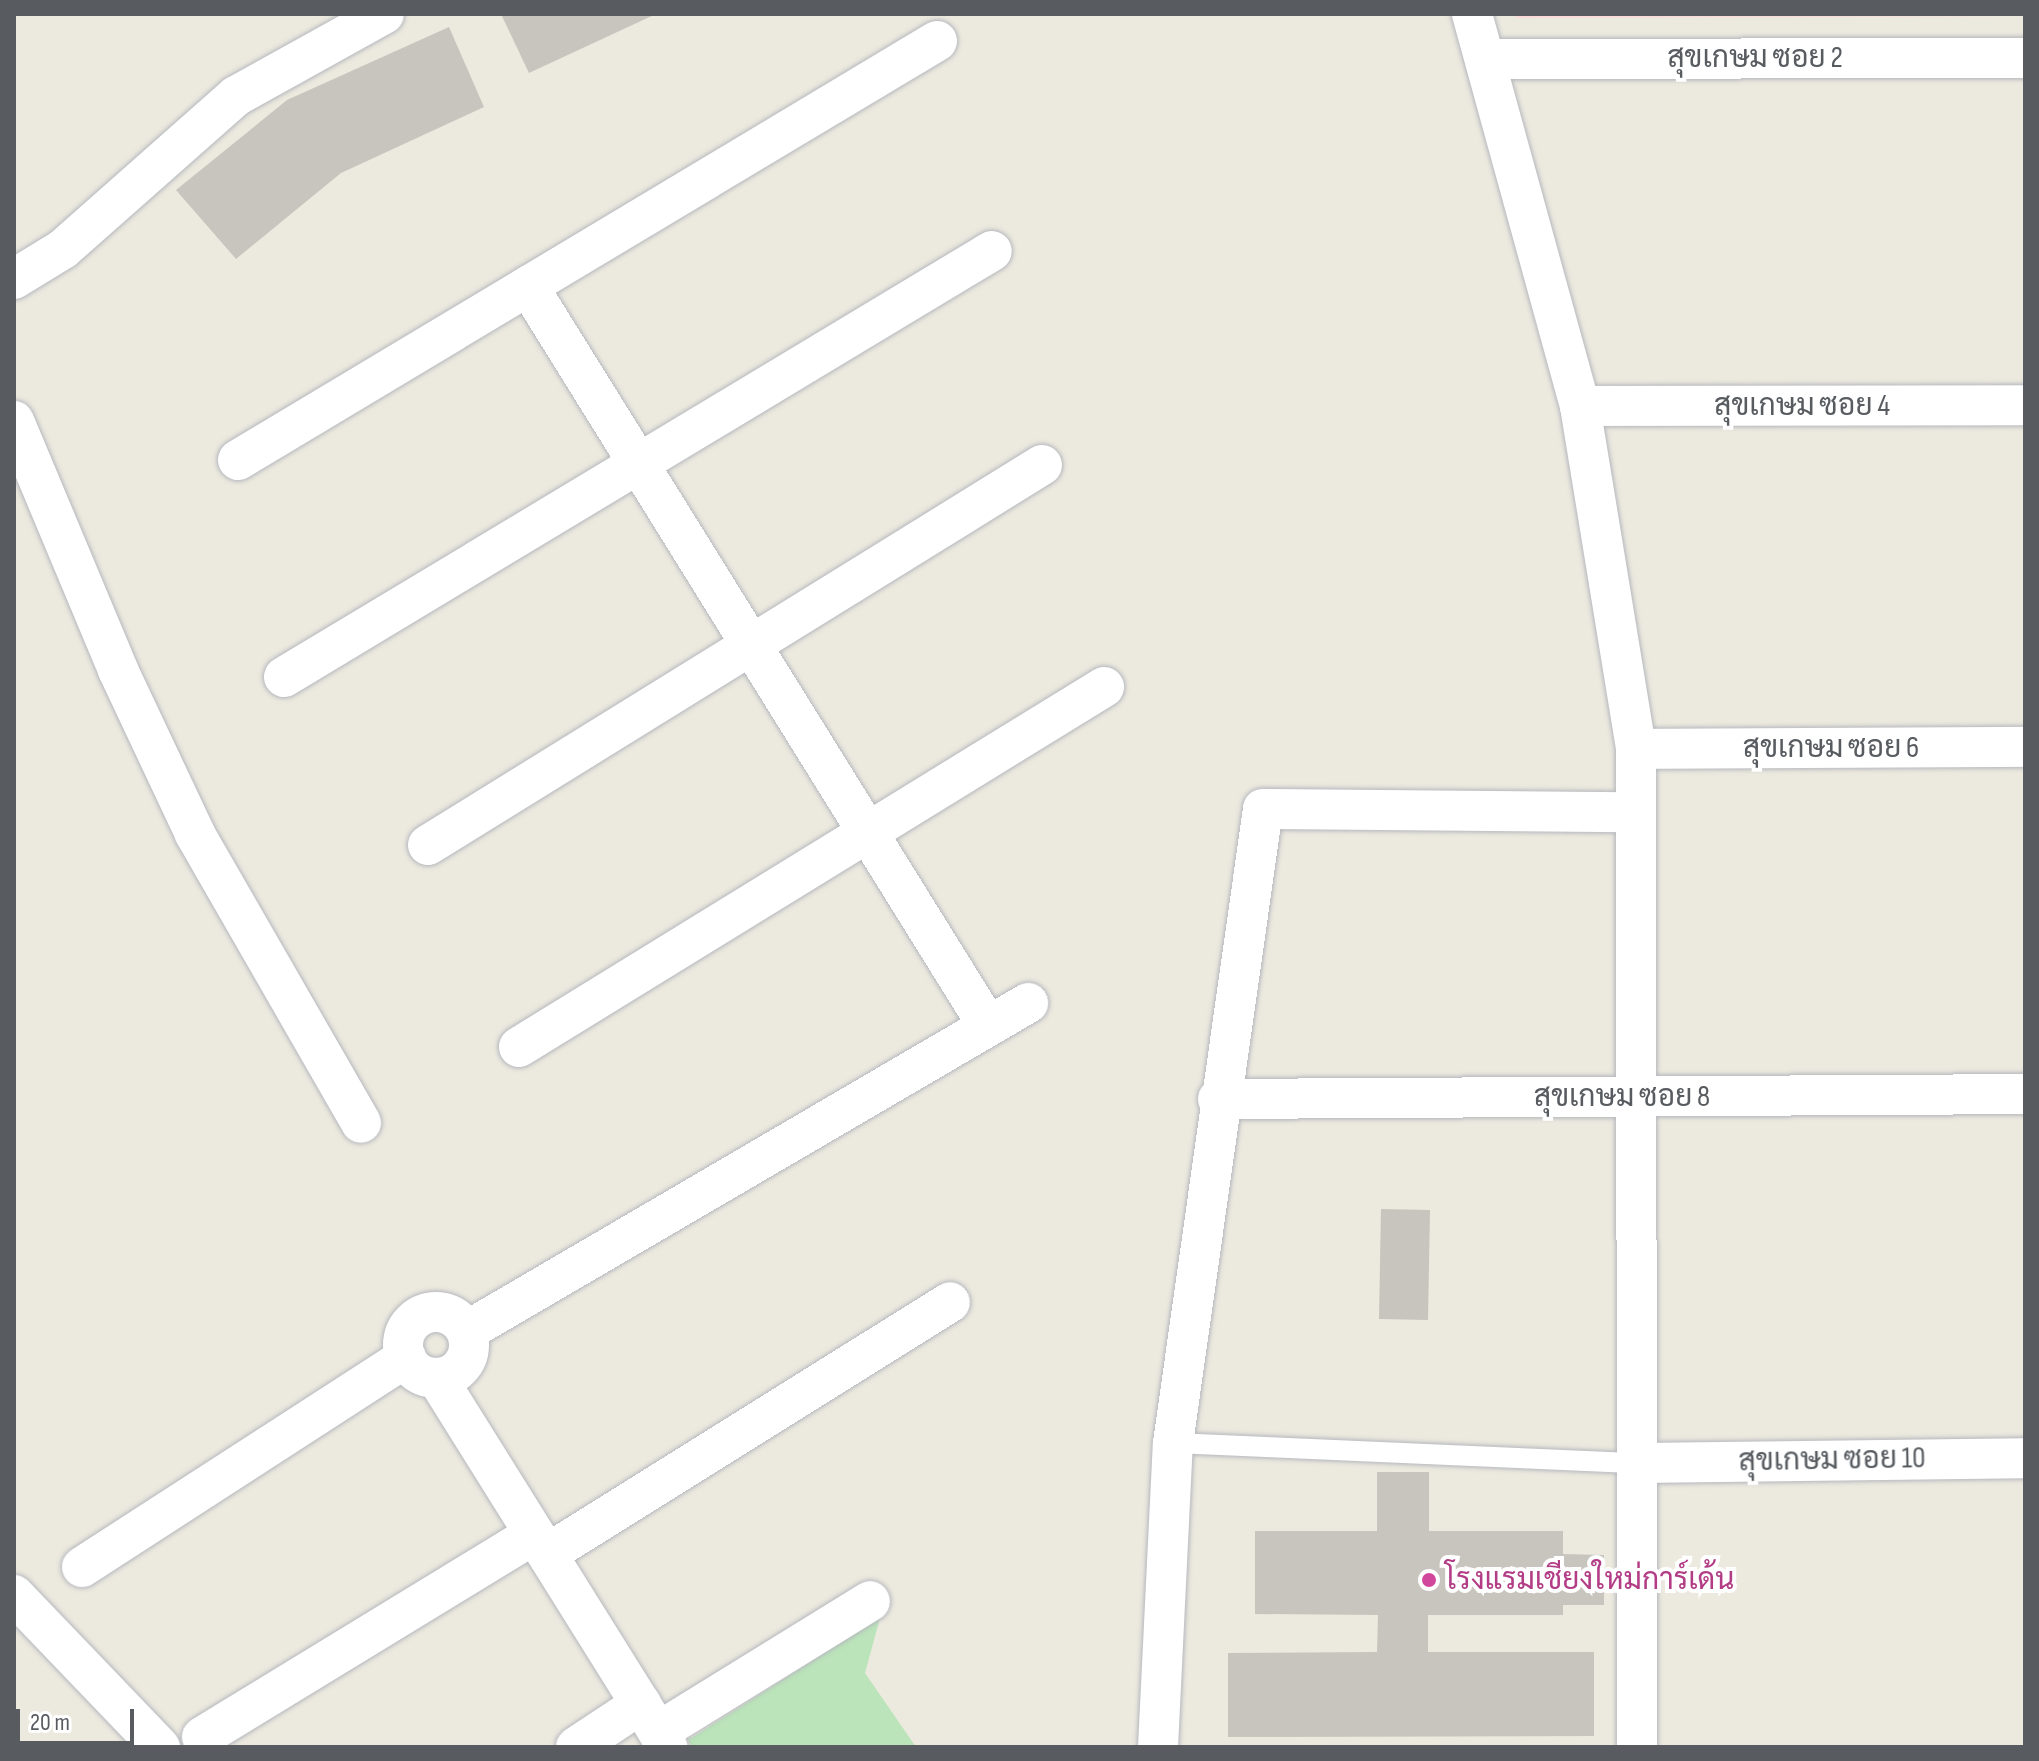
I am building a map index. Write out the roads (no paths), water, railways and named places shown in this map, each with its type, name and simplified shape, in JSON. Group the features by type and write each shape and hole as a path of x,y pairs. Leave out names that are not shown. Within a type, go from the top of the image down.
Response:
{"street":[{"path":"14,279 63,249 236,96 384,14"},
{"path":"1472,14 1580,406 1636,749 1639,1097 1637,1747"},
{"path":"238,460 937,41"},
{"name":"สุขเกษม ซอย 2","path":"1485,59 2025,58"},
{"path":"284,677 992,251"},
{"path":"528,286 988,1026"},
{"name":"สุขเกษม ซอย 4","path":"1580,406 2025,405"},
{"path":"14,421 118,670 195,834 361,1123"},
{"path":"428,845 1042,465"},
{"path":"519,1047 1104,687"},
{"name":"สุขเกษม ซอย 6","path":"1636,749 2025,747"},
{"path":"1158,1747 1173,1443 1218,1099 1263,809 1636,812"},
{"path":"467,1331 1028,1003"},
{"name":"สุขเกษม ซอย 8","path":"1218,1099 2025,1094"},
{"path":"202,1737 541,1544 950,1302"},
{"path":"82,1567 422,1368 461,1368 467,1358 467,1331 449,1314 419,1317 403,1341 422,1368 541,1544 656,1728"},
{"name":"สุขเกษม ซอย 10","path":"1639,1463 2025,1458"},
{"path":"14,1595 160,1747"},
{"path":"576,1747 656,1728 870,1601"}],"lane":[{"path":"1173,1443 1639,1463"}],"place":[{"name":"โรงแรมเชียงใหม่การ์เด้น","path":"1429,1580"}]}
